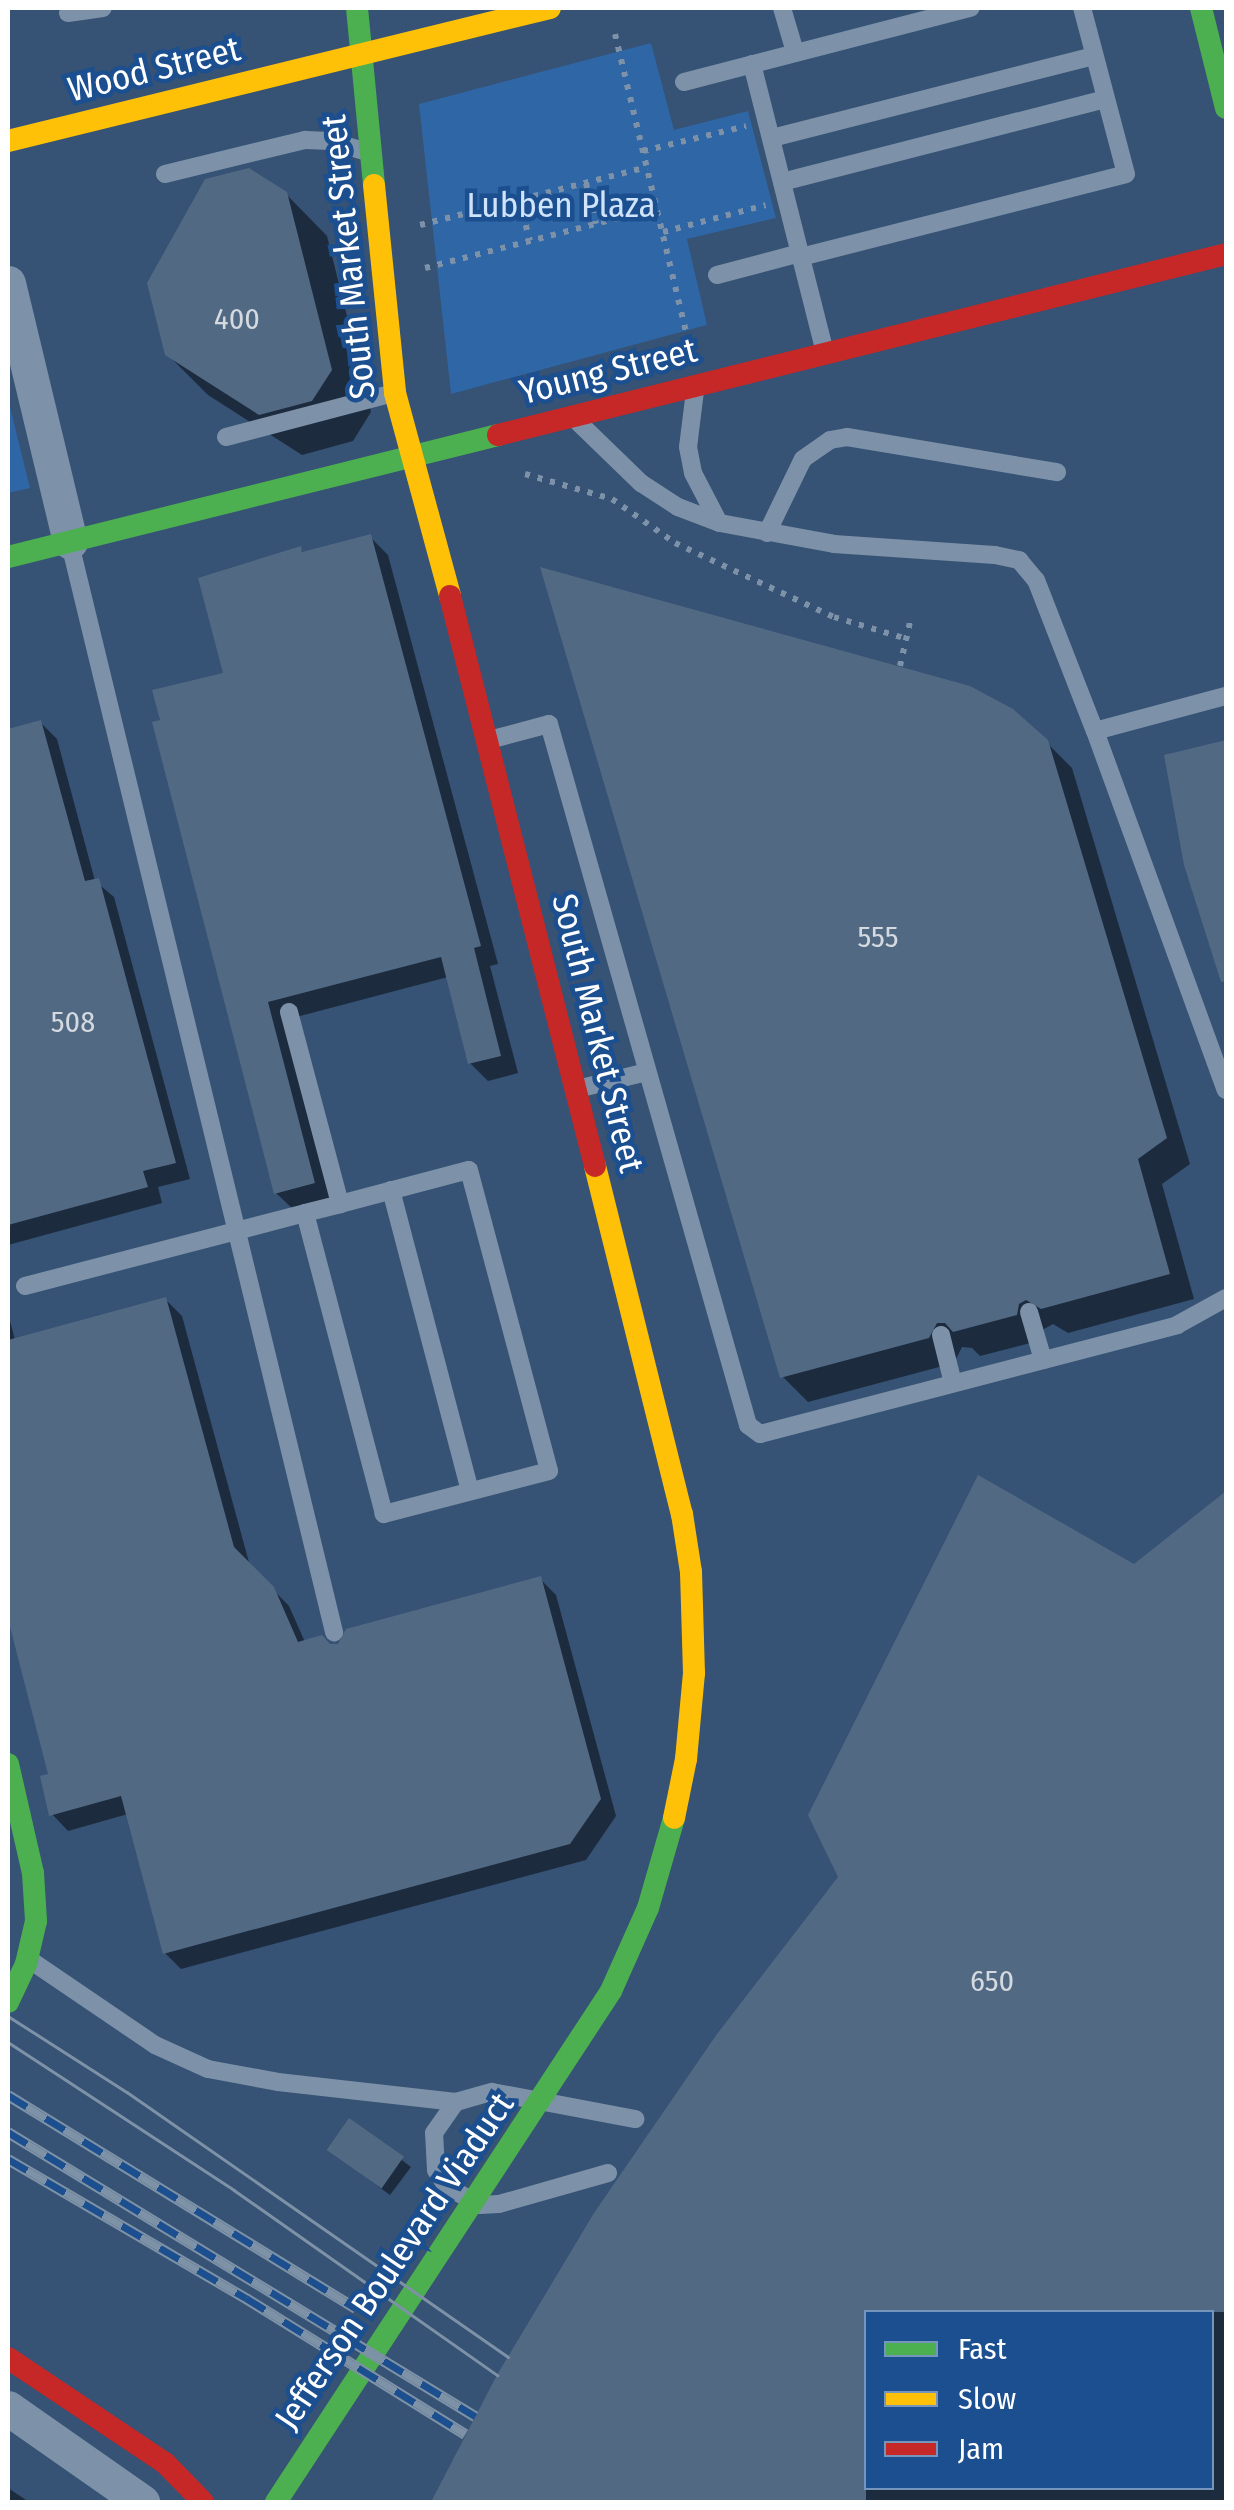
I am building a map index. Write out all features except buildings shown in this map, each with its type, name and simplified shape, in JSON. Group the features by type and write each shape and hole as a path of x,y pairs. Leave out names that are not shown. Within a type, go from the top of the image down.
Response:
{"main road":[{"name":"South Market Street","path":"357,8 395,393 489,740 682,1514 691,1572 694,1673 686,1759 670,1836 648,1908 611,1991 570,2059"},
{"name":"Wood Street","path":"8,141 550,8"},
{"path":"1201,8 1226,108"},
{"name":"Young Street","path":"8,557 1226,254"},
{"path":"8,1764 32,1872 36,1921 26,1964 8,2002"},
{"name":"Jefferson Boulevard Viaduct","path":"276,2502 570,2059"},
{"path":"8,2358 166,2463 203,2502"}],"street":[{"path":"8,283 70,542"},
{"path":"8,2408 142,2502"}],"lane":[{"path":"68,14 103,8"},
{"path":"782,8 796,52"},
{"path":"684,82 971,8"},
{"path":"718,275 1126,174 1082,8"},
{"path":"769,130 1094,56"},
{"path":"752,64 825,352"},
{"path":"784,191 1105,100"},
{"path":"164,174 305,140 331,141 372,154"},
{"path":"695,386 688,447 693,473 720,523"},
{"path":"226,437 395,393"},
{"path":"574,417 641,483 678,508 720,523 834,544 1019,560 1036,580 1226,1090"},
{"path":"767,533 804,459 830,440 847,437 1057,472"},
{"path":"70,542 334,1632"},
{"path":"1095,732 1226,696"},
{"path":"489,740 549,724 748,1425 760,1434 1177,1325 1226,1298"},
{"path":"289,1012 340,1204"},
{"path":"576,1089 648,1072"},
{"path":"26,1286 390,1190 469,1170 549,1471 384,1514 304,1213"},
{"path":"390,1190 470,1491"},
{"path":"1029,1312 1043,1360"},
{"path":"941,1335 953,1383"},
{"path":"8,1944 155,2045 208,2069 278,2082 456,2102 492,2092 635,2118"},
{"path":"456,2102 442,2115 432,2152 436,2170 462,2198 500,2204 608,2172"},
{"path":"8,2430 42,2381"}],"path":[{"path":"615,34 688,340"},
{"path":"643,152 769,130"},
{"path":"420,225 647,166"},
{"path":"586,183 596,224"},
{"path":"662,232 784,191"},
{"path":"520,200 530,241"},
{"path":"424,268 657,208"},
{"path":"525,474 612,499 675,543 834,617 907,638"},
{"path":"900,666 910,622"}],"green space":[{"name":"Lubben Plaza","path":"651,43 674,130 748,111 776,218 687,239 707,325 451,394 419,104"},
{"path":"8,399 30,488 8,493"}],"tram line":[{"path":"8,2016 127,2092 508,2357"},
{"path":"8,2042 234,2190 497,2375"}],"railway":[{"path":"8,2095 356,2308"},
{"path":"8,2132 475,2416"},
{"path":"8,2159 246,2298 465,2434"}],"traffic: fast":[{"path":"357,8 374,185"},
{"path":"1201,8 1226,108"},
{"path":"8,557 498,435"},
{"path":"8,1764 33,1873 36,1921 26,1964 8,2002"},
{"path":"276,2502 611,1991 648,1908 674,1818"}],"traffic: slow":[{"path":"8,141 550,8"},
{"path":"374,185 395,393 450,596"},
{"path":"595,1166 682,1514 691,1572 694,1673 686,1759 674,1818"}],"traffic: jam":[{"path":"498,435 1226,254"},
{"path":"450,596 595,1166"},
{"path":"8,2358 165,2463 203,2502"}]}
